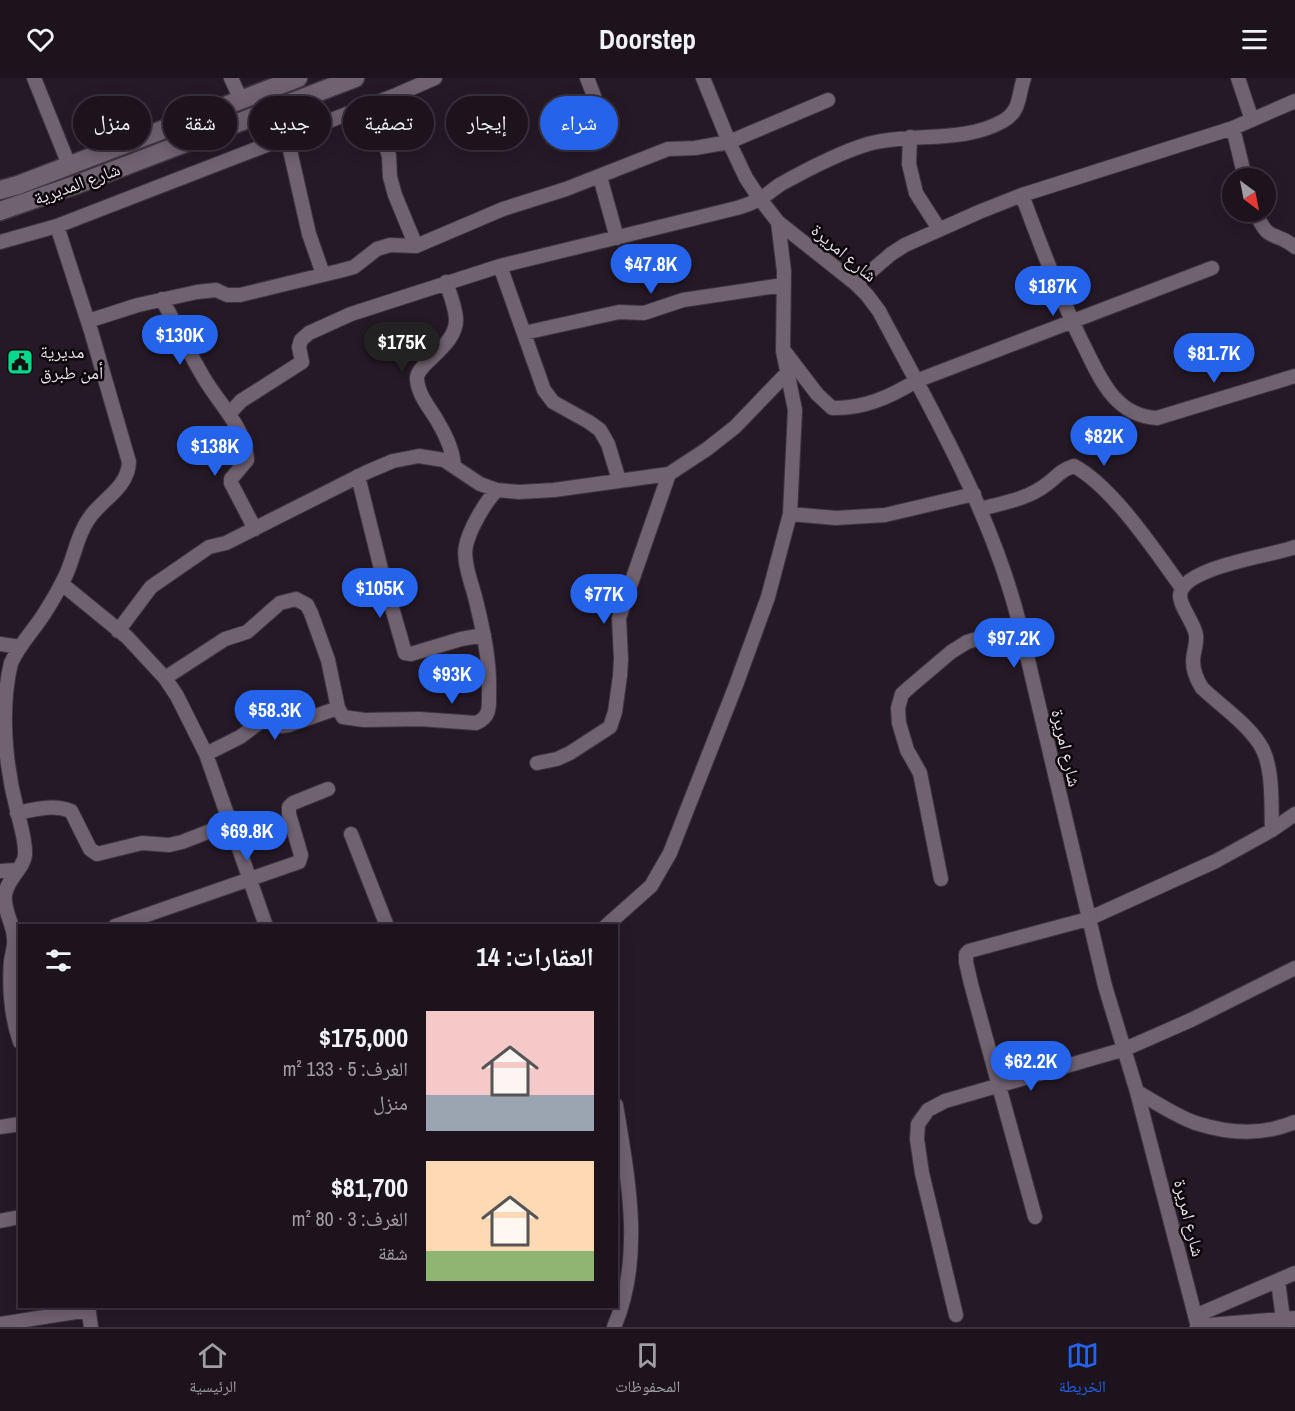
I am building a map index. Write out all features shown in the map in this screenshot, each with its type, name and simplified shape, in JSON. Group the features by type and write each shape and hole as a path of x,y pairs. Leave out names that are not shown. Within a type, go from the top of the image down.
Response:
{"main road":[{"name":"شارع المديرية","path":"0,190 298,78"},
{"name":"شارع المديرية","path":"0,211 67,188 343,80"}],"street":[{"path":"34,78 69,165"},
{"path":"231,78 241,100"},
{"path":"393,96 435,78"},
{"path":"587,78 594,96"},
{"name":"شارع امريرة","path":"703,78 729,142 746,178 760,199 778,222 856,284 879,311 980,509 1009,584 1105,986 1137,1092 1197,1323"},
{"path":"229,414 241,401 302,362 299,347 301,340 309,333 351,314 500,266 737,208 760,199 783,183 837,156 867,145 888,139 983,129 1010,116 1019,103 1024,78"},
{"path":"1238,78 1252,120"},
{"path":"88,321 162,299 216,290 226,295 240,295 354,267 377,249 390,245 416,246 503,209 600,177 668,149 694,148 729,142 828,100"},
{"path":"856,284 891,254 939,229 1022,195 1233,128 1295,101"},
{"path":"1233,128 1243,168"},
{"path":"909,137 909,164 916,194 939,229"},
{"path":"0,242 57,226 253,150"},
{"path":"290,150 307,225 323,274"},
{"path":"387,150 394,195 416,246"},
{"path":"600,177 617,238"},
{"path":"1022,195 1050,272 1072,320 1103,382 1120,403 1142,417 1157,418 1295,376"},
{"path":"608,924 651,886 670,853 768,597 790,514 795,410 783,351 783,254 778,222"},
{"path":"1261,222 1270,235 1295,247"},
{"path":"18,1035 11,1010 11,947 14,935 7,914 5,894 25,856 17,813 3,770 2,700 11,664 62,584 86,522 124,481 129,462 88,321 57,226"},
{"path":"500,266 544,390 552,402 600,430 608,444 619,480"},
{"path":"783,351 817,394 832,408 848,409 874,402 915,381 1212,268"},
{"path":"446,282 456,320 452,336 421,369 417,380 423,398 447,438 454,465"},
{"path":"524,333 619,312 644,313 683,300 783,285"},
{"path":"162,299 204,380 229,414 242,438 247,455 244,465 231,479 231,483 255,528"},
{"path":"118,631 151,587 209,547 226,543 358,476 393,461 419,456 435,458 454,465 480,484 497,490 532,492 669,474 735,427 787,373"},
{"path":"980,509 1025,496 1047,484 1061,471 1074,466 1089,474 1111,498 1149,541 1182,588"},
{"path":"537,763 557,759 570,753 610,727 615,712 621,659 619,618 669,474"},
{"path":"358,476 405,653 411,654 484,635"},
{"path":"165,678 225,639 248,632 280,603 296,600 307,605 311,613 328,660 338,708 343,717 364,720 435,720 476,723 484,720 489,705 490,679 484,635 465,548 484,507 497,490"},
{"path":"790,514 836,518 885,515 974,494"},
{"path":"1272,830 1266,757 1258,740 1202,688 1197,679 1192,664 1196,634 1180,598 1182,588 1190,579 1215,568 1270,556 1295,547"},
{"path":"62,584 127,637 165,678 177,696 206,754 265,924"},
{"path":"941,879 920,773 907,750 899,723 898,708 902,694 951,652 967,642 1020,626"},
{"path":"0,644 20,647"},
{"path":"206,754 240,737 260,722 268,721 281,726 289,725 338,708"},
{"path":"121,924 300,860 301,855 289,807 293,803 328,789"},
{"path":"17,813 49,807 71,811 90,849 97,854 142,843 170,845 182,843 231,823"},
{"path":"1035,1217 971,984 966,954 969,951 1088,919 1216,861 1272,830 1295,814"},
{"path":"351,834 386,924"},
{"path":"0,871 17,870"},
{"path":"956,1315 922,1173 917,1139 918,1124 928,1110 945,1101 1125,1049 1191,1020 1295,968"},
{"path":"1137,1092 1197,1124 1232,1131 1270,1130 1295,1122"},
{"path":"614,1327 622,1308 632,1248 624,1154 618,1118"},
{"path":"0,1127 18,1124"},
{"path":"0,1221 18,1217"},
{"path":"1197,1323 1295,1273"},
{"path":"1197,1323 1291,1321 1278,1281"},
{"path":"0,1324 88,1308 91,1327"}],"place":[{"name":"مديرية أمن طبرق","path":"20,362"}]}
